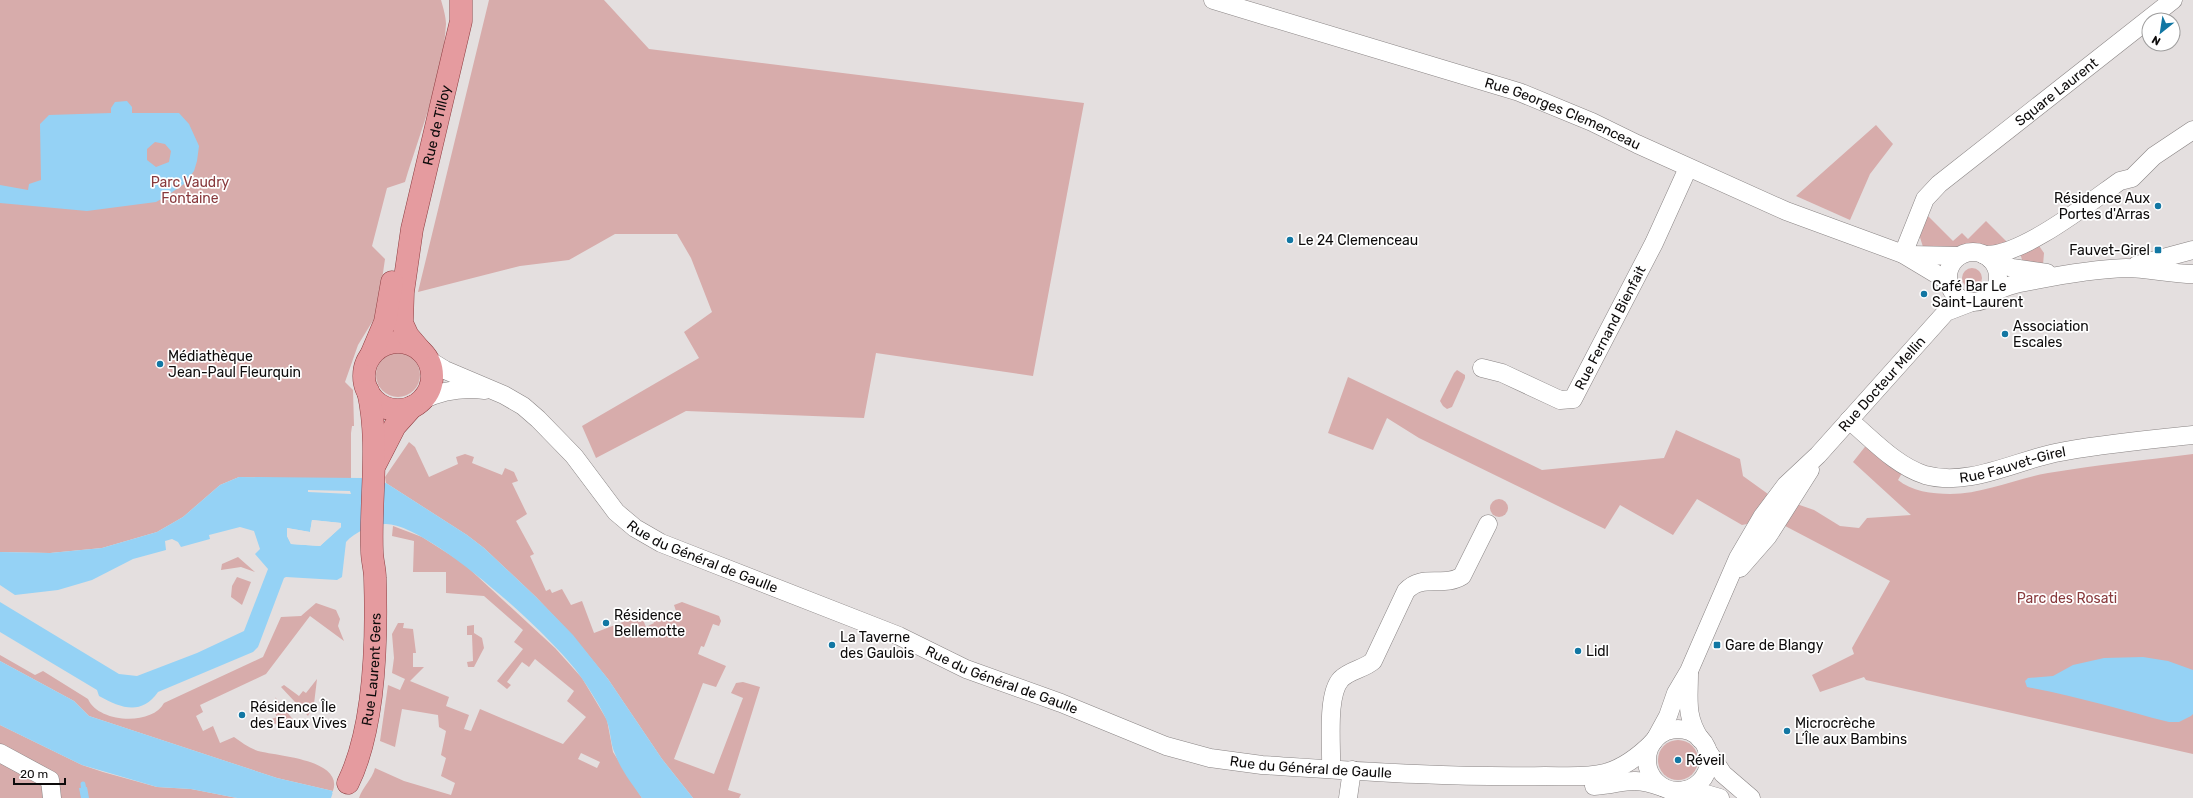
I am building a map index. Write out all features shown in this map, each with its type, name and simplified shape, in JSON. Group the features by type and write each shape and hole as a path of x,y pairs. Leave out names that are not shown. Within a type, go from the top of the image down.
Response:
{"main road":[{"name":"Rue de Tilloy","path":"424,354 408,336 401,320 403,292 412,229 461,10 472,0"},
{"name":"Rue de Tilloy","path":"371,355 385,322 392,282 412,229"},
{"path":"392,342 409,344 424,354 432,372 432,381 428,393 417,404 400,410 385,407 375,401 368,391 364,375 371,355 381,347 392,342"},
{"name":"Rue Laurent Gers","path":"347,791 356,768 371,690 376,600 375,570 372,553 375,474 372,413 368,391"},
{"name":"Rue Laurent Gers","path":"375,474 395,426 417,404"}],"street":[{"name":"Rue Georges Clemenceau","path":"1213,0 1505,87 1592,122 1688,168 1792,214 1903,254"},
{"name":"Square Laurent","path":"1903,254 1923,203 1939,184 2173,0"},
{"path":"1987,257 2000,254 2027,242 2120,181 2132,178 2154,156 2193,130"},
{"name":"Rue Fernand Bienfait","path":"1482,368 1497,371 1560,400 1573,399 1654,243 1688,168"},
{"path":"1959,256 1951,265 1946,312 1972,302 1980,301 2004,287 2058,274 2127,268 2193,250"},
{"path":"1903,254 1959,256 1970,252 1987,257 2012,268 2058,274"},
{"path":"1903,254 1949,283 1958,297 1972,302"},
{"path":"1987,257 1996,268 1998,275 1996,286 1990,295"},
{"path":"2127,268 2174,274 2193,274"},
{"name":"Rue Docteur Mellin","path":"1689,671 1744,546 1766,511 1786,485 1818,455 1946,312"},
{"name":"Rue du Général de Gaulle","path":"424,354 445,370 515,400 538,419 574,456 607,502 626,521 643,534 670,548 899,636 966,669 1061,703 1166,746 1227,761 1331,769 1512,778 1576,776 1606,773 1628,762 1655,740"},
{"name":"Rue du Général de Gaulle","path":"417,404 436,394 462,389 495,391"},
{"name":"Rue Fauvet-Girel","path":"1849,420 1904,465 1917,472 1939,477 1984,473 2042,456 2071,450 2193,435"},
{"path":"1331,769 1332,704 1336,686 1346,674 1368,665 1373,661 1406,591 1411,586 1424,580 1448,582 1462,576 1488,524"},
{"path":"1689,671 1676,693 1668,716 1648,755 1648,768 1652,777 1662,787 1671,790 1696,791 1720,798"},
{"path":"1685,790 1698,784 1707,772 1709,757 1688,712 1689,671"},
{"path":"1655,740 1668,731 1678,730 1692,733 1703,743 1723,774 1752,798"},
{"path":"0,753 50,780 52,798"},
{"path":"1348,798 1352,770"},
{"name":"Rue du Général de Gaulle","path":"1512,778 1542,783 1585,787 1636,780 1662,787"}],"green space":[{"name":"Parc Vaudry Fontaine","path":"0,0 441,0 446,24 444,44 436,84 405,182 387,188 372,246 385,259 377,314 358,345 345,382 353,390 354,426 352,426 351,433 351,480 239,477 220,485 183,517 157,532 102,548 50,553 0,552"},
{"path":"489,0 604,0 649,49 1084,103 1033,376 876,353 864,418 686,411 596,458 582,426 699,358 684,332 712,312 691,258 677,234 615,234 569,260 520,266 418,292"},
{"path":"1876,125 1893,144 1870,174 1850,220 1796,196"},
{"path":"1927,215 1953,241 1962,233 1968,239 1986,221 2007,242 1992,246 1967,244 1949,250 1923,247 1919,234"},
{"path":"2037,243 2044,253 2043,265 2023,263 2020,253"},
{"path":"1968,268 1976,268 1982,274 1982,282 1976,288 1968,288 1962,282 1962,274"},
{"path":"394,353 402,353 414,359 420,371 420,379 414,391 402,397 394,397 382,391 376,379 376,371 382,359"},
{"path":"1457,370 1465,375 1465,378 1452,407 1447,409 1440,401"},
{"name":"Parc des Rosati","path":"1348,377 1542,470 1664,458 1676,430 1740,459 1743,476 1768,494 1814,510 1840,526 1859,528 1867,518 1911,515 1853,462 1868,443 1902,473 1898,480 1903,484 1922,491 1943,494 1975,492 2048,473 2193,454 2193,754 1866,680 1864,677 1820,692 1812,675 1854,654 1852,648 1890,581 1772,519 1742,525 1697,499 1673,535 1620,505 1605,529 1419,438 1387,418 1373,450 1328,433"},
{"path":"409,442 415,447 429,477 458,464 456,457 465,454 474,457 472,463 502,475 505,468 514,472 518,481 512,483 527,514 516,521 534,554 530,556 546,591 550,589 552,593 562,589 571,605 582,601 594,633 641,615 646,627 654,623 653,620 676,611 674,605 682,602 719,616 721,621 719,626 713,624 704,647 701,646 698,654 726,666 716,687 703,683 674,759 714,774 743,698 731,693 736,683 743,682 760,687 728,790 741,794 739,798 693,798 662,759 608,679 572,635 536,597 484,548 467,535 386,483 385,477"},
{"path":"1495,499 1503,499 1508,504 1506,515 1503,517 1495,517 1490,512 1490,504"},
{"path":"393,526 422,537 463,563 555,648 582,678 607,720 613,752 642,798 359,798 375,768 404,781 451,795 455,783 441,776 446,758 441,755 446,731 439,727 438,715 402,709 395,747 380,741 388,685 400,690 405,679 392,673 394,658 392,634 398,623 404,623 403,628 413,629 416,653 413,653 413,667 424,667 410,681 449,697 446,706 469,715 464,729 471,731 480,709 563,744 586,717 567,701 574,691 535,659 529,667 522,662 507,682 511,685 507,689 497,681 523,649 514,642 523,630 484,596 446,593 446,572 413,572 414,541 392,536","holes":["581,753 600,762 597,768 578,759"]},
{"path":"238,557 255,572 241,567 221,570 222,564"},
{"path":"237,577 251,582 242,605 231,597 232,586"},
{"path":"316,603 336,610 340,619 338,626 344,641 310,616 266,674 200,705 203,712 196,716 203,731 213,726 220,743 234,737 248,747 258,751 293,757 319,766 328,772 334,780 333,791 277,778 89,716 74,701 0,661 0,655 35,675 43,671 88,699 94,707 102,713 125,719 137,718 148,715 158,710 164,703 263,657 281,617 301,616"},
{"path":"474,625 474,633 482,638 484,648 474,667 468,667 467,662 473,661 472,635 467,635 467,626"},
{"path":"317,679 314,704 308,716 281,687 284,685 299,696 303,691 306,693"},
{"path":"275,697 299,727 283,727 269,720 277,717 275,713 281,710"},
{"path":"0,725 82,765 103,772 157,787 191,789 237,798 0,798"},
{"path":"1682,740 1689,743 1695,749 1698,760 1697,768 1689,777 1682,780 1674,780 1667,777 1659,768 1658,756 1661,749 1670,741"}],"water":[{"path":"127,101 132,107 132,113 179,113 189,124 199,146 194,171 184,184 156,202 87,211 0,203 0,185 28,190 29,184 41,180 40,124 49,115 111,113 111,108 115,102","holes":["155,142 165,144 171,151 169,162 156,167 147,160 147,149"]},
{"path":"239,477 361,478 386,483 467,535 484,548 536,597 573,635 608,679 662,759 693,798 642,798 617,760 613,750 608,723 604,714 583,680 549,640 522,614 462,564 432,543 406,529 386,524 375,525 364,529 346,542 342,577 337,580 284,578 258,647 253,652 158,692 151,700 138,707 130,708 115,704 99,696 97,690 0,632 0,602 119,674 137,676 197,653 244,631 268,569 255,554 260,549 254,531 240,527 209,535 210,539 181,547 178,542 172,539 165,541 166,550 133,559 92,580 58,590 15,595 0,585 0,552 50,553 102,548 157,532 183,517 220,485","holes":["312,520 341,523 341,527 320,546 291,544 287,536 287,528 310,532"]},
{"path":"2143,657 2168,661 2193,670 2193,714 2191,716 2179,722 2169,722 2081,699 2027,687 2025,681 2028,678 2053,676 2073,665 2104,658"},
{"path":"0,661 74,701 89,716 277,778 333,791 332,793 353,798 237,798 191,789 157,787 82,765 0,725"},
{"path":"87,787 89,798 81,798 79,788"}],"pier":[{"path":"308,490 350,491 351,494 308,492"},
{"path":"312,520 341,523 341,527 320,546 291,544 287,536 287,528 310,532","holes":["314,522 338,524 339,526 319,544 292,542 289,531 311,534"]},
{"path":"334,789 335,792 355,798 331,798"}],"waterway":[{"path":"83,784 85,798"}],"place":[{"name":"Résidence Aux Portes d'Arras","path":"2158,206"},
{"name":"Le 24 Clemenceau","path":"1290,240"},
{"name":"Fauvet-Girel","path":"2158,250"},
{"name":"Café Bar Le Saint-Laurent","path":"1924,294"},
{"name":"Association Escales","path":"2005,334"},
{"name":"Médiathèque Jean-Paul Fleurquin","path":"160,364"},
{"name":"Résidence Bellemotte","path":"606,623"},
{"name":"La Taverne des Gaulois","path":"832,645"},
{"name":"Gare de Blangy","path":"1717,645"},
{"name":"Lidl","path":"1578,651"},
{"name":"Résidence Île des Eaux Vives","path":"242,715"},
{"name":"Microcrèche L’Île aux Bambins","path":"1787,731"},
{"name":"Réveil","path":"1678,760"}]}
